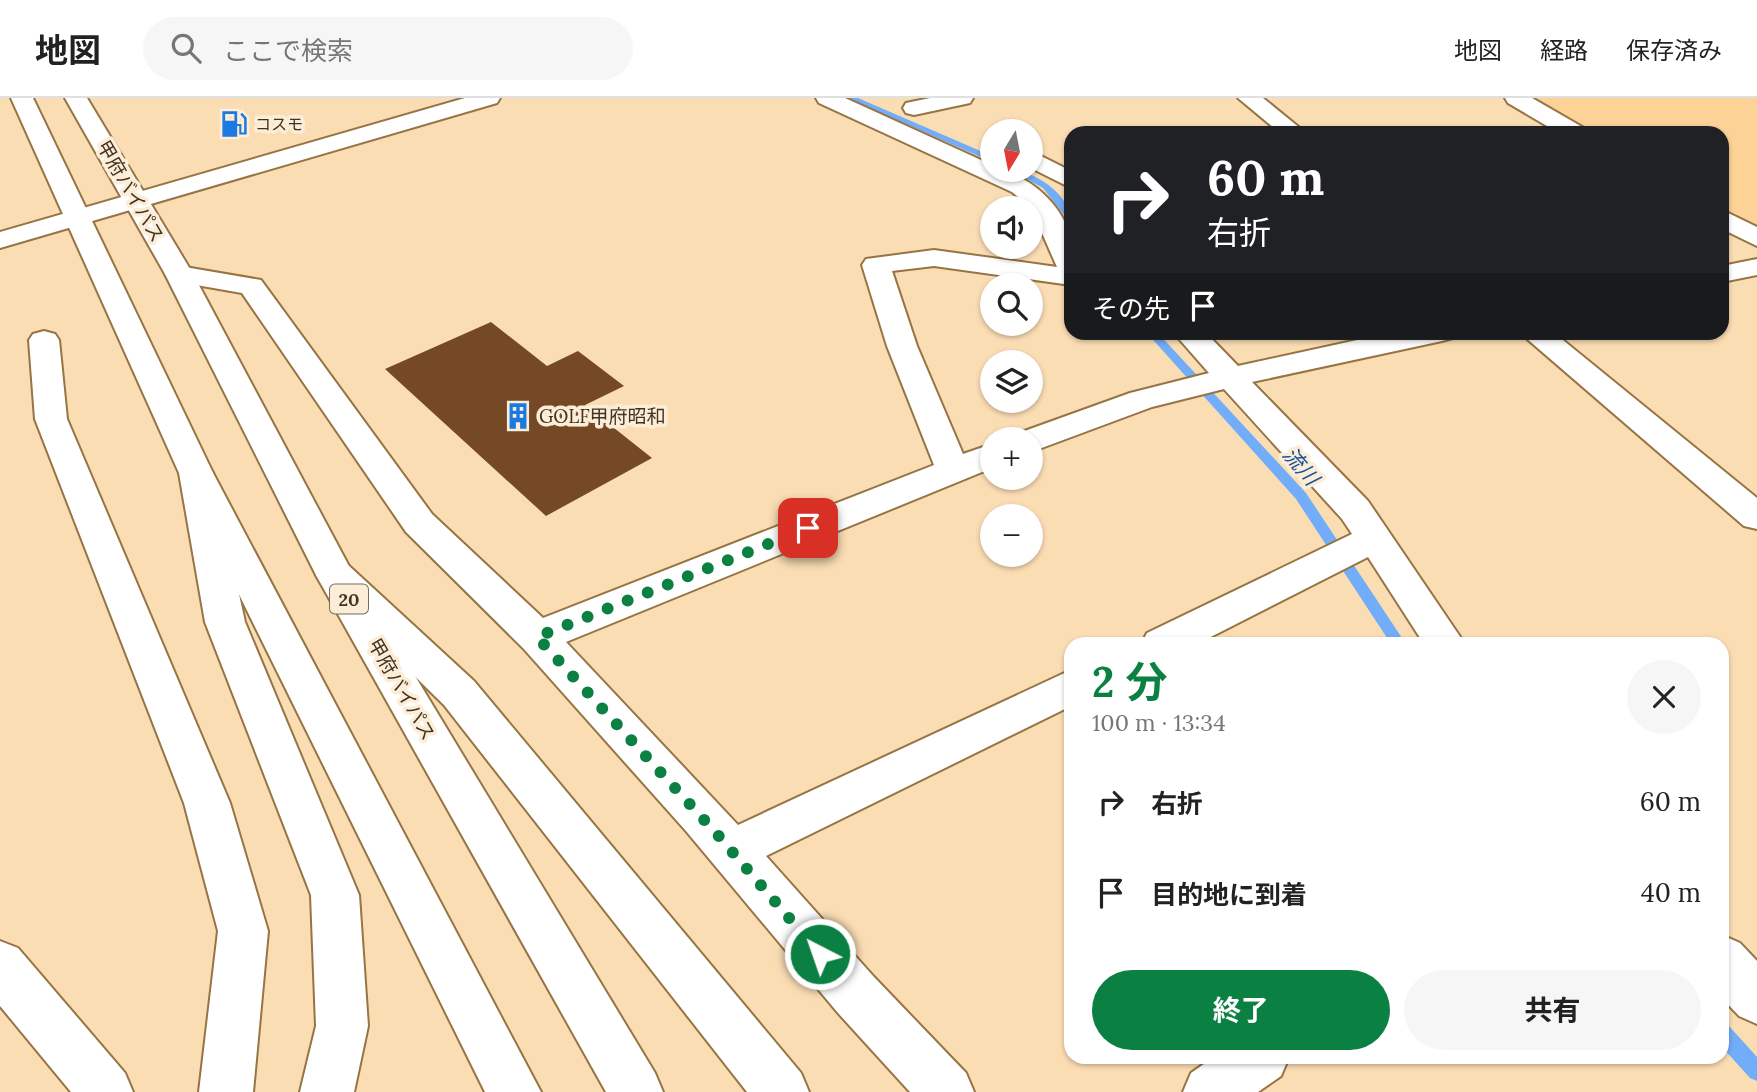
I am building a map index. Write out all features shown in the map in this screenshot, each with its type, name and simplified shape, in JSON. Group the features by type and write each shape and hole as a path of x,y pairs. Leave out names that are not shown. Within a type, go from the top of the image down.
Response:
{"main road":[{"path":"22,98 197,473 514,1092"},
{"name":"甲府バイパス","path":"76,98 179,274 335,575 636,1092"},
{"path":"0,240 489,98"},
{"path":"827,98 1021,187 1043,208 1064,253"},
{"path":"890,98 948,123"},
{"path":"914,108 962,98"},
{"path":"1249,98 1285,126"},
{"path":"1516,98 1564,126"},
{"path":"1043,165 1064,177"},
{"path":"1729,222 1757,238"},
{"path":"953,470 902,346 876,264 934,258 1064,276"},
{"path":"1729,273 1757,267"},
{"path":"179,274 251,286 282,326 419,523 537,637 732,850 856,995 947,1092"},
{"path":"44,340 51,419 207,803 243,931 226,1092"},
{"path":"1195,340 1355,510 1440,637"},
{"path":"1043,437 1141,400 1230,377 1404,340"},
{"path":"1544,340 1757,517"},
{"path":"537,637 980,460"},
{"path":"197,473 225,622 335,895 342,1026 327,1092"},
{"path":"1175,637 1375,538"},
{"path":"335,575 458,693 782,1092"},
{"path":"732,850 1064,690"},
{"path":"0,966 106,1092"},
{"path":"1729,968 1757,998"},
{"path":"1210,1092 1252,1064"}],"shaded area":[{"path":"1527,98 1757,98 1757,230 1729,214 1729,126 1576,126"}],"building":[{"name":"GOLF甲府昭和","path":"491,322 547,366 578,351 624,386 585,405 652,458 546,516 385,369"}],"waterway":[{"name":"流川","path":"851,98 980,154"},
{"name":"流川","path":"1038,182 1046,186 1064,209"},
{"name":"流川","path":"1158,340 1301,496 1394,637"},
{"name":"流川","path":"1729,1041 1757,1071"}],"place":[{"name":"コスモ","path":"234,124"},
{"name":"GOLF甲府昭和","path":"518,416"}],"route":[{"path":"808,528 537,637 717,834 820,954"}]}
